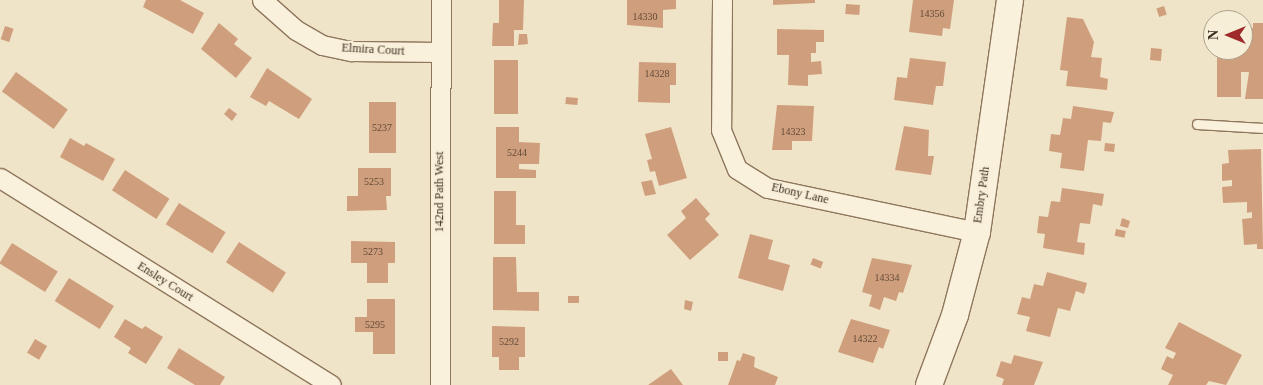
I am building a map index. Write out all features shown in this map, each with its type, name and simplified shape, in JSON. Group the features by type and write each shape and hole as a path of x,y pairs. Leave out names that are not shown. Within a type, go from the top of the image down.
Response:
{"street":[{"name":"Elmira Court","path":"262,0 296,30 322,45 352,51 440,52"},
{"name":"142nd Path West","path":"440,385 441,0"},
{"name":"Ebony Lane","path":"722,0 721,130 737,169 768,188 977,232"},
{"name":"Embry Path","path":"929,385 955,315 977,232 1010,0"},
{"name":"Ensley Court","path":"0,178 331,385"}],"lane":[{"path":"1197,124 1263,128"}],"building":[{"path":"146,0 180,0 204,13 193,34 143,7"},
{"path":"499,0 524,0 523,30 514,30 514,46 492,46 493,23 499,23"},
{"path":"627,0 676,0 676,9 663,10 663,28 627,25"},
{"path":"773,0 815,0 815,3 773,5"},
{"path":"913,0 954,0 950,29 943,28 942,36 909,32"},
{"path":"846,4 860,5 859,15 845,14"},
{"path":"1164,6 1167,15 1159,17 1156,8"},
{"path":"1067,17 1083,19 1094,42 1091,57 1102,58 1100,77 1108,79 1107,90 1066,86 1068,71 1060,70"},
{"path":"219,23 238,39 234,44 252,58 236,78 201,49"},
{"path":"1253,23 1263,23 1263,99 1245,99 1249,72 1241,72 1241,97 1217,97 1217,60 1253,60"},
{"path":"5,26 14,29 9,42 1,39"},
{"path":"777,29 824,30 824,42 816,42 816,53 811,53 811,62 821,61 822,74 808,75 808,86 788,85 789,55 777,55"},
{"path":"519,34 527,34 528,44 518,45"},
{"path":"1151,48 1162,49 1161,61 1150,60"},
{"path":"910,58 946,62 943,86 936,86 933,105 894,100 897,77 907,78"},
{"path":"494,60 518,60 518,114 494,114"},
{"path":"639,62 676,63 676,85 670,85 670,103 638,102"},
{"path":"267,68 312,99 299,119 269,101 266,106 250,97"},
{"path":"16,72 68,110 54,129 2,91"},
{"path":"566,97 578,98 577,105 565,104"},
{"path":"369,102 396,102 396,153 369,153"},
{"path":"777,105 814,106 812,141 792,141 792,150 772,150"},
{"path":"1073,106 1114,112 1111,123 1103,122 1101,141 1088,140 1084,171 1060,168 1062,153 1049,151 1051,134 1060,135 1063,118 1071,119"},
{"path":"229,108 237,114 232,121 224,114"},
{"path":"904,126 929,130 928,156 934,156 931,175 895,170"},
{"path":"496,127 519,127 519,142 540,143 539,164 519,164 519,169 536,170 536,178 496,178"},
{"path":"671,127 687,178 659,186 655,171 650,172 647,160 652,159 645,134"},
{"path":"70,138 84,146 86,143 115,159 103,181 60,157"},
{"path":"1105,143 1115,144 1114,152 1104,151"},
{"path":"1261,149 1263,249 1257,249 1257,244 1244,245 1242,219 1252,218 1252,212 1247,213 1247,202 1223,203 1222,187 1232,186 1232,180 1222,181 1222,164 1229,163 1228,150"},
{"path":"358,168 391,168 391,196 386,196 387,210 347,211 347,196 358,196"},
{"path":"125,170 169,199 156,219 112,190"},
{"path":"652,180 656,194 645,196 641,182"},
{"path":"1062,188 1104,194 1102,206 1093,204 1090,224 1080,223 1077,242 1085,243 1084,255 1043,248 1045,234 1037,233 1039,216 1048,217 1051,201 1060,202"},
{"path":"494,191 516,191 516,225 525,225 525,244 494,244"},
{"path":"696,198 710,214 705,219 719,235 690,260 667,235 686,218 681,211"},
{"path":"179,203 226,232 212,253 166,224"},
{"path":"1122,218 1130,221 1128,228 1120,226"},
{"path":"1116,229 1126,231 1124,238 1115,236"},
{"path":"750,234 773,240 768,259 790,265 783,291 738,278"},
{"path":"351,241 395,242 395,263 388,263 388,283 367,283 367,263 351,263"},
{"path":"239,242 286,272 273,293 226,262"},
{"path":"12,243 58,272 45,292 0,264"},
{"path":"493,257 516,257 517,292 539,292 539,311 493,310"},
{"path":"813,258 823,262 821,269 810,264"},
{"path":"872,258 912,265 903,293 899,292 896,301 884,297 880,310 869,306 872,295 862,292"},
{"path":"1047,272 1087,283 1084,294 1076,291 1070,311 1058,308 1050,337 1026,331 1030,317 1017,314 1022,297 1030,299 1034,284 1043,286"},
{"path":"69,278 114,306 100,329 55,301"},
{"path":"568,296 579,296 579,303 568,303"},
{"path":"367,299 395,299 395,354 373,354 373,332 355,332 355,317 367,317"},
{"path":"685,300 693,302 691,311 684,309"},
{"path":"125,319 142,329 145,326 163,337 146,364 128,353 131,348 114,337"},
{"path":"851,319 890,330 883,349 879,347 873,363 838,352"},
{"path":"1179,322 1242,355 1226,385 1209,381 1206,385 1168,385 1173,375 1161,369 1167,356 1173,359 1176,353 1165,348"},
{"path":"492,326 525,327 525,357 519,357 519,370 499,370 499,357 492,357"},
{"path":"35,339 47,346 39,360 27,353"},
{"path":"179,348 225,377 220,385 195,385 167,368"},
{"path":"718,352 728,352 728,361 718,361"},
{"path":"743,353 755,357 754,367 778,377 775,385 728,385 737,360 740,361"},
{"path":"1014,355 1043,362 1034,385 1002,385 1004,379 996,376 1001,361 1011,364"},
{"path":"671,369 683,385 648,385"}]}
